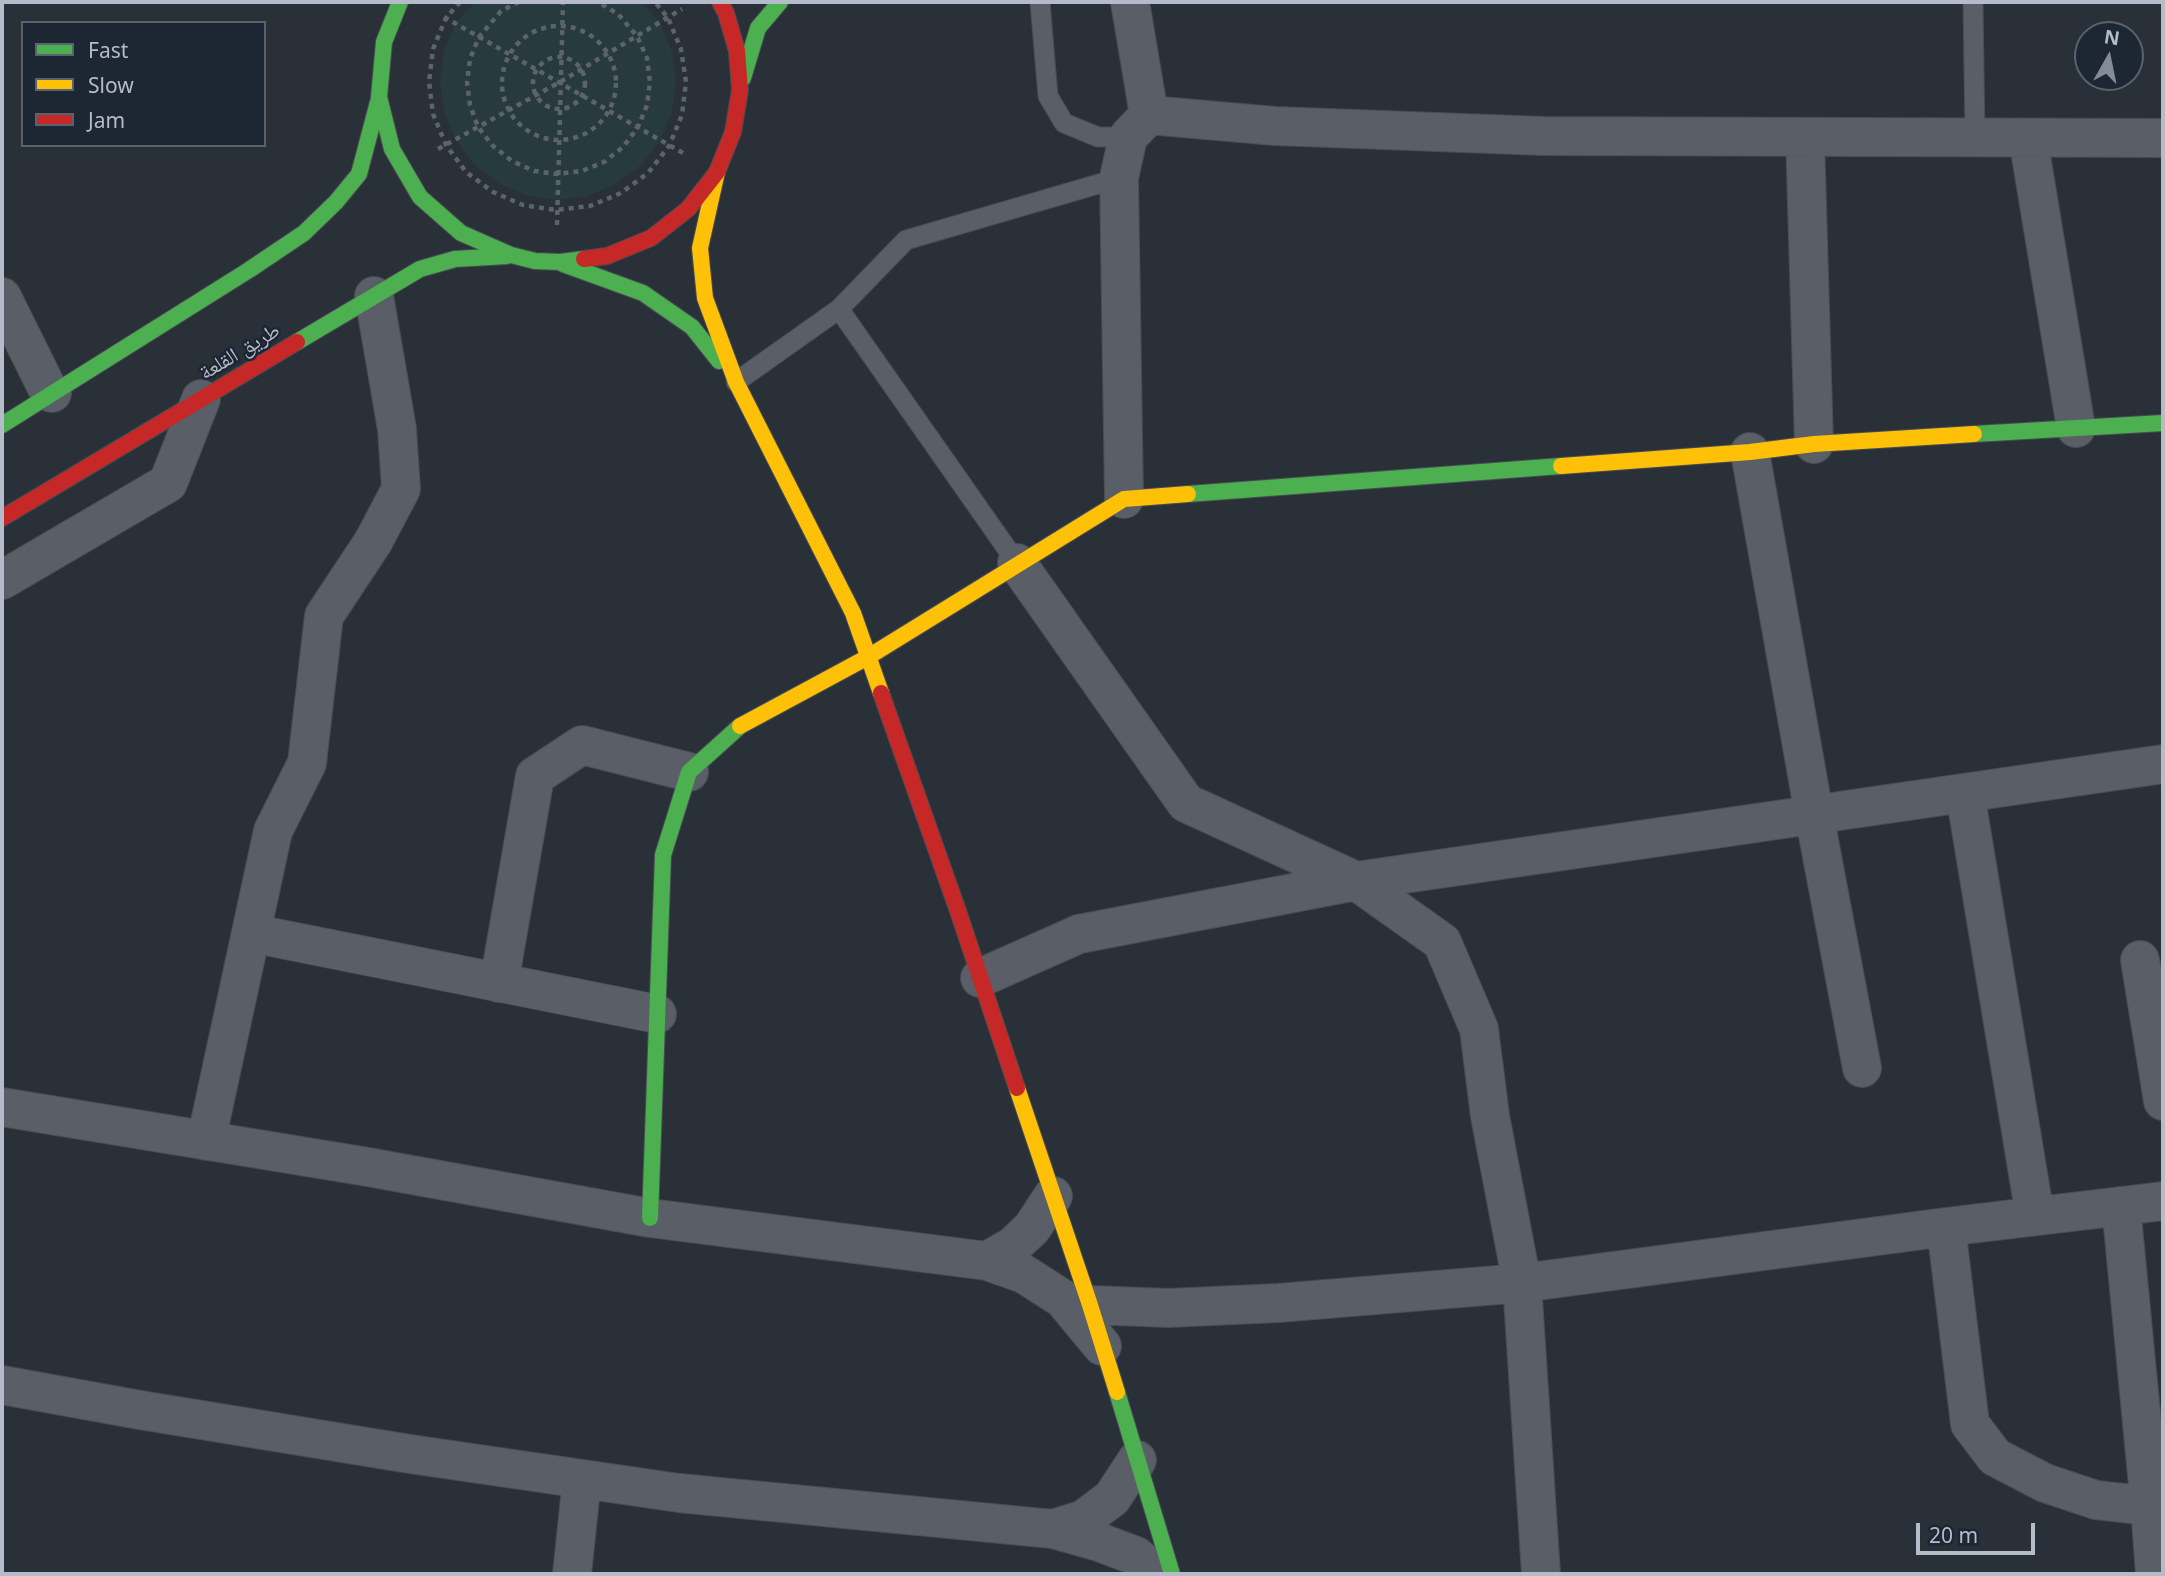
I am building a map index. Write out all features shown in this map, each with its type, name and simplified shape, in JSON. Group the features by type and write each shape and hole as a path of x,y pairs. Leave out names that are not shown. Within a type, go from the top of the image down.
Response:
{"street":[{"path":"2,425 238,278 304,233 336,202 359,174 379,97 384,42 400,2"},
{"path":"720,2 737,51 740,90"},
{"path":"780,2 758,28 740,90 733,132 717,172 700,248 705,298 736,382 853,613 1090,1305 1172,1574"},
{"path":"1124,499 1119,178 1139,126 1130,2"},
{"path":"379,97 392,149 420,197 461,233 511,256 560,262 607,256 651,238 688,209 717,172"},
{"path":"1139,126 1504,134 2163,138"},
{"path":"1805,137 1814,444"},
{"path":"2028,138 2076,428"},
{"name":"طريق القلعة","path":"2,518 420,269 455,258 511,256"},
{"path":"560,262 643,293 692,327 736,382"},
{"path":"205,1141 273,831 307,762 324,616 373,542 401,489 397,429 374,296"},
{"path":"2,297 48,390 52,393"},
{"path":"2,580 168,483 201,399"},
{"path":"650,1218 663,855 689,772 742,724 868,657 1124,499 1750,452 1814,444 2163,423"},
{"path":"1750,452 1862,1068"},
{"path":"1017,564 1186,803 1356,881 1442,942 1479,1029 1490,1115 1522,1283 1541,1574"},
{"path":"499,983 536,776 582,745 689,772"},
{"path":"980,978 1079,934 1356,881 2163,764"},
{"path":"1965,793 2035,1216"},
{"path":"251,933 657,1014"},
{"path":"2140,960 2163,1101"},
{"path":"2,1107 368,1167 650,1218 986,1261 1024,1274 1063,1298 1102,1346"},
{"path":"986,1261 1013,1246 1032,1228 1053,1196"},
{"path":"1090,1305 1169,1308 1264,1304 1522,1283 2163,1201"},
{"path":"2121,1206 2156,1506 2155,1574"},
{"path":"1946,1227 1970,1424 1995,1457 2045,1483 2096,1500 2156,1506"},
{"path":"2,1385 356,1446 679,1493 1054,1529 1136,1556 1157,1574"},
{"path":"1054,1529 1084,1519 1112,1498 1137,1460"},
{"path":"572,1574 582,1479"}],"lane":[{"path":"1040,2 1048,96 1064,123 1098,137 1139,126"},
{"path":"1973,2 1975,137"},
{"path":"736,382 839,309 906,240 1119,178"},
{"path":"839,309 1017,564"}],"path":[{"path":"460,2 446,18 433,49 429,82 433,114 446,145 466,172 493,192 523,205 556,210 590,206 621,193 648,173 669,146 682,115 686,82 681,48 668,18 655,2"},
{"path":"519,2 501,11 479,37 470,59 467,82 470,106 478,127 493,146 512,161 534,171 557,174 582,171 604,162 623,147 638,127 647,105 650,82 647,58 637,36 618,14 598,2"},
{"path":"560,262 556,210 563,2"},
{"path":"401,164 446,145 560,82 685,7"},
{"path":"437,13 717,172"},
{"path":"563,26 580,30 596,39 608,54 617,82 615,97 600,123 574,138 558,140 529,132 518,122 503,97 502,82 503,67 509,53 523,38 541,28 563,26"},
{"path":"562,56 577,63 586,82 582,95 573,106 559,109 546,106 536,95 533,82 537,69 544,62 562,56"}],"green space":[{"path":"475,2 642,2 660,23 672,52 676,82 672,112 660,141 641,165 616,184 587,196 557,200 526,195 498,183 474,164 456,140 444,112 440,82 444,51 456,23"}],"traffic: fast":[{"path":"400,2 384,42 379,97 392,149 420,197 461,233 511,255 535,261 584,259"},
{"path":"743,78 758,28 780,2"},
{"path":"2,425 304,233 336,202 359,174 378,102"},
{"path":"297,342 420,269 455,259 507,256"},
{"path":"563,264 643,293 692,327 719,361"},
{"path":"1974,434 2163,423"},
{"path":"1188,494 1561,466"},
{"path":"650,1218 663,855 689,772 740,726"},
{"path":"1117,1392 1172,1574"}],"traffic: slow":[{"path":"717,172 700,248 705,298 736,382 853,613 881,693"},
{"path":"1561,466 1750,452 1814,444 1974,434"},
{"path":"740,726 868,657 1124,499 1188,494"},
{"path":"1017,1088 1117,1392"}],"traffic: jam":[{"path":"584,259 607,256 651,238 688,209 717,172 733,132 740,90 737,51 720,2"},
{"path":"2,518 297,342"},
{"path":"881,693 1017,1088"}]}
